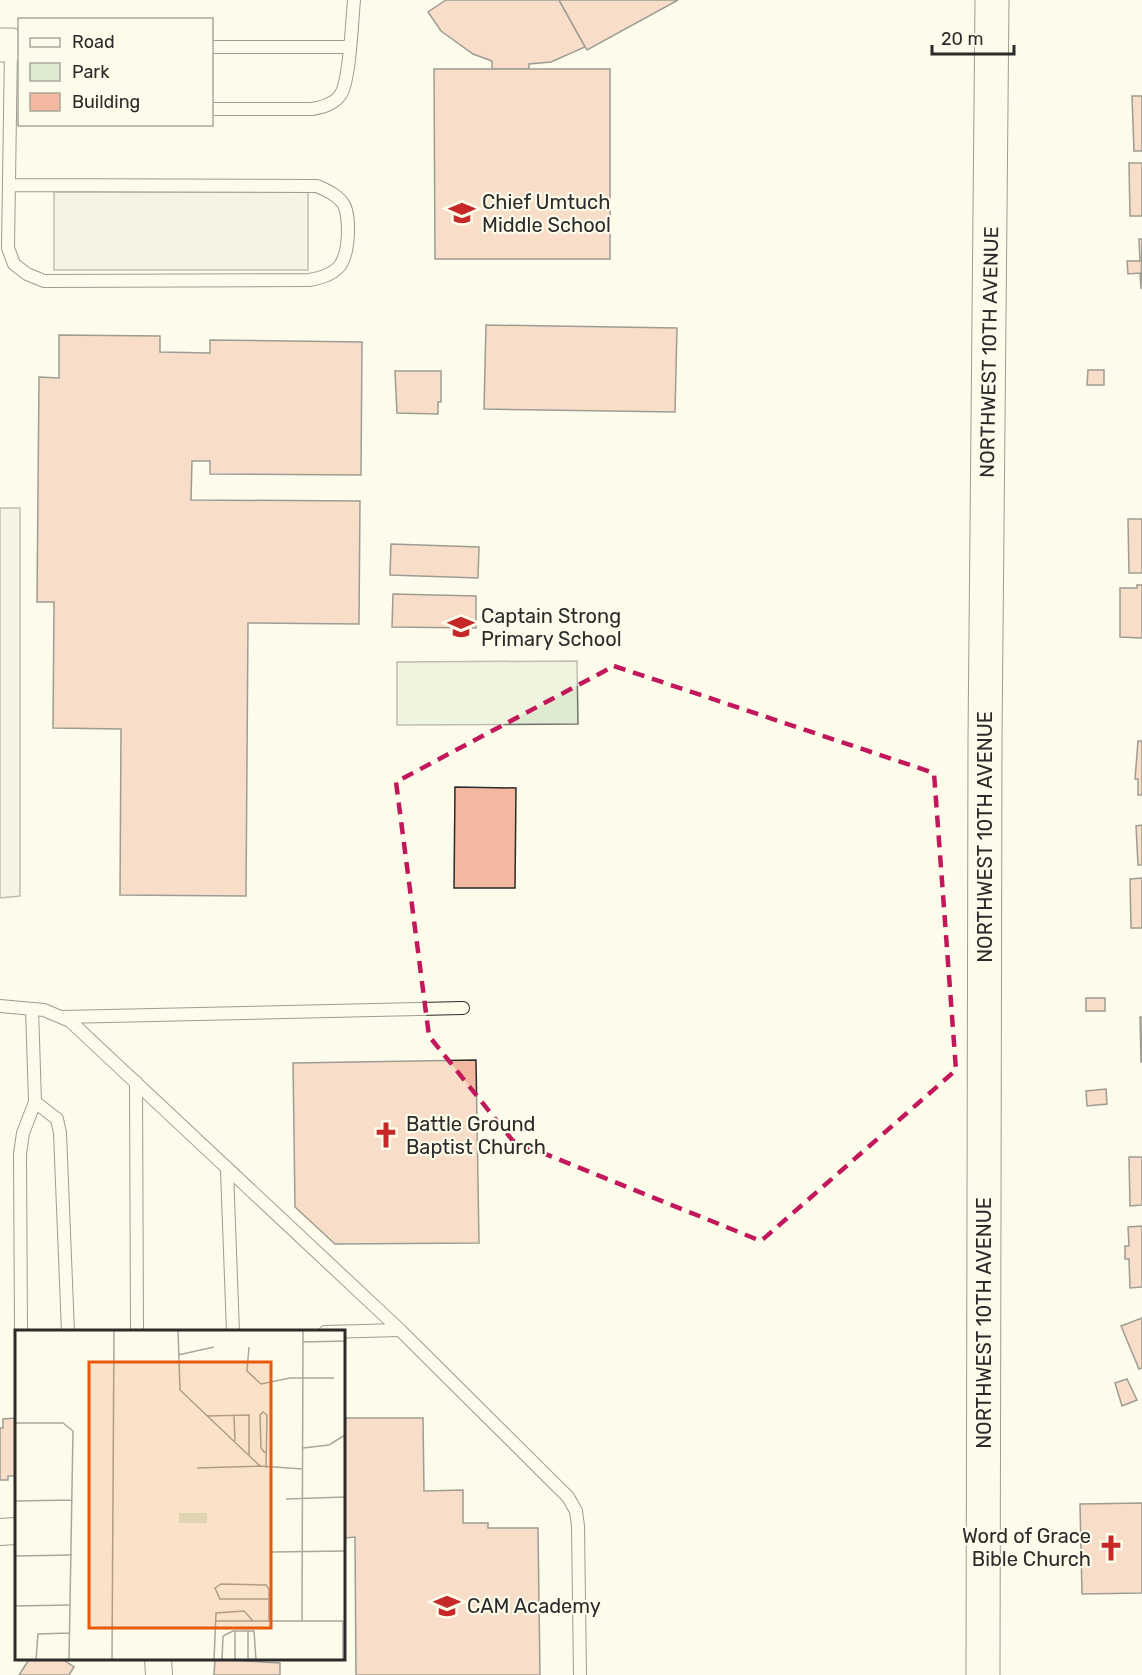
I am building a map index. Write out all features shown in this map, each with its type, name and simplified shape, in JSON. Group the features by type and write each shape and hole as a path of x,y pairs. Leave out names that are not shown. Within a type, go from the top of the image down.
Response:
{"main road":[{"name":"NORTHWEST 10TH AVENUE","path":"983,1675 985,751 992,0"}],"street":[{"path":"0,1533 15,1531"},
{"path":"158,1660 159,1675"}],"lane":[{"path":"213,109 312,109 324,107 333,102 341,94 350,47 354,0"},
{"path":"9,185 317,186 331,192 343,204 348,221 347,253 339,267 327,277 309,280 44,281 27,274 14,264 8,248 10,46"},
{"path":"213,47 350,47"},
{"path":"0,1006 44,1010 70,1021 400,1330 568,1497 576,1510 578,1526 580,1675"},
{"path":"60,1017 463,1008"},
{"path":"21,1330 21,1154 23,1133 35,1102 32,1009"},
{"path":"136,1082 137,1330"},
{"path":"35,1102 57,1119 60,1133 68,1330"},
{"path":"227,1170 233,1330"},
{"path":"345,1331 400,1330"}],"highlighted area":[{"path":"614,666 934,773 956,1070 761,1241 513,1141 429,1036 396,782"}],"green space":[{"path":"577,661 578,724 397,725 397,662"}],"shaded area":[{"path":"54,192 308,192 308,270 54,270"},
{"path":"0,508 20,508 20,896 0,898"}],"building":[{"path":"446,0 559,0 585,47 551,62 529,64 529,69 492,69 492,61 473,54 441,31 428,12"},
{"path":"559,0 678,0 587,50"},
{"path":"434,69 610,69 610,259 435,259"},
{"path":"1132,96 1142,96 1142,151 1134,151"},
{"path":"1129,163 1142,163 1142,216 1130,216"},
{"path":"1139,239 1142,239 1141,289 1140,273 1128,274 1127,261 1140,261"},
{"path":"486,325 677,328 675,412 484,409"},
{"path":"59,335 160,336 160,352 210,353 210,340 362,342 361,475 210,474 210,461 192,461 191,500 360,501 359,624 248,623 246,896 120,895 121,729 53,728 54,602 37,602 39,377 59,378"},
{"path":"1088,370 1104,370 1104,385 1087,385"},
{"path":"395,371 441,371 441,402 438,402 438,414 397,413"},
{"path":"1128,519 1142,519 1142,573 1129,573"},
{"path":"391,544 479,547 478,578 390,575"},
{"path":"1137,585 1142,585 1142,638 1120,637 1120,588 1137,588"},
{"path":"393,594 476,596 476,628 392,627"},
{"path":"1138,741 1142,741 1142,795 1138,795 1138,779 1135,779"},
{"path":"455,787 516,788 515,888 454,888"},
{"path":"1142,825 1142,865 1138,865 1136,826"},
{"path":"1142,878 1142,928 1131,928 1130,879"},
{"path":"1086,998 1105,998 1105,1011 1086,1011"},
{"path":"1140,1017 1142,1017 1142,1062 1141,1062"},
{"name":"Battle Ground Baptist Church","path":"476,1060 479,1243 335,1244 295,1207 293,1063"},
{"path":"1106,1089 1107,1104 1087,1106 1086,1091"},
{"path":"1129,1157 1142,1157 1142,1205 1130,1206"},
{"path":"1142,1226 1142,1287 1130,1288 1129,1259 1125,1259 1125,1246 1129,1246 1128,1227"},
{"path":"1142,1318 1142,1368 1139,1369 1121,1326"},
{"path":"1127,1379 1137,1400 1122,1406 1115,1383"},
{"path":"15,1418 15,1476 8,1476 8,1480 0,1480 0,1428 3,1428 3,1419"},
{"name":"CAM Academy","path":"345,1418 423,1418 424,1491 463,1490 463,1523 488,1523 488,1528 538,1528 540,1675 356,1675 355,1537 345,1538"},
{"name":"Word of Grace Bible Church","path":"1142,1503 1142,1593 1082,1594 1080,1504"},
{"path":"29,1660 64,1660 74,1667 69,1675 19,1675"},
{"path":"215,1660 280,1663 280,1675 214,1675"}],"place":[{"name":"Chief Umtuch Middle School","path":"462,213"},
{"name":"Captain Strong Primary School","path":"461,627"},
{"name":"Battle Ground Baptist Church","path":"386,1135"},
{"name":"Word of Grace Bible Church","path":"1111,1548"},
{"name":"CAM Academy","path":"447,1606"}]}
